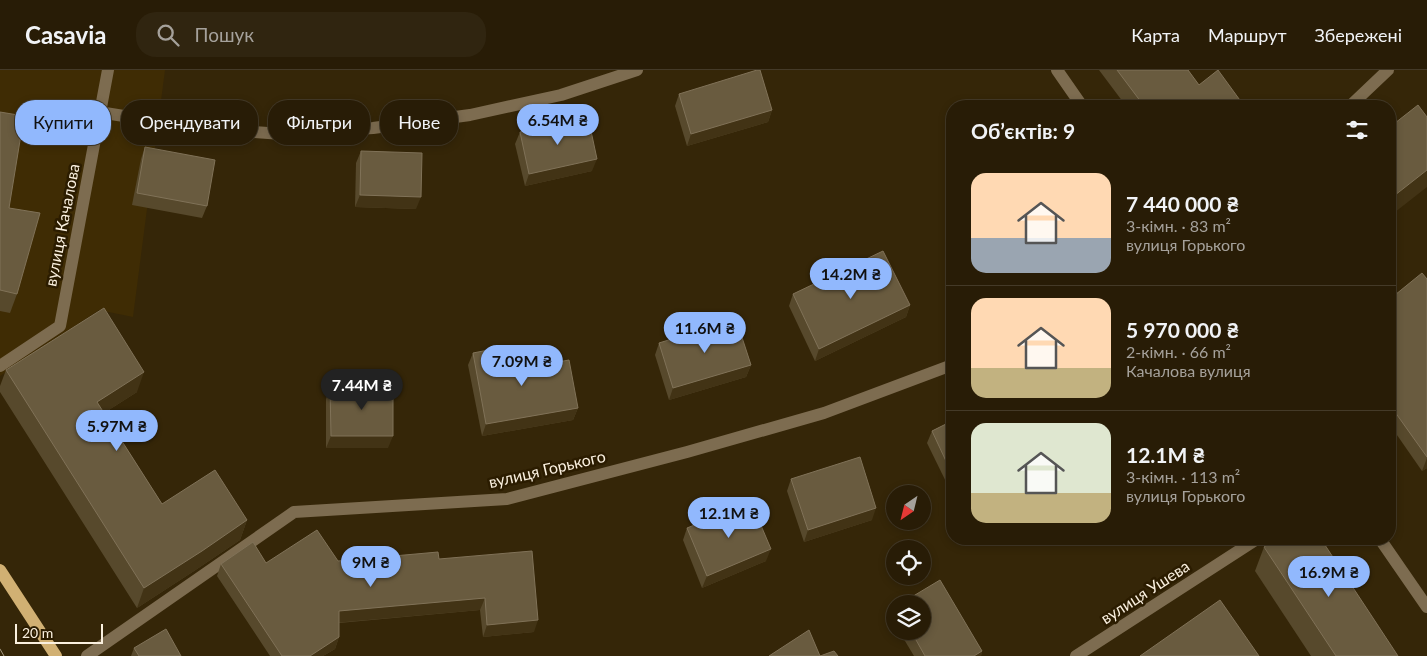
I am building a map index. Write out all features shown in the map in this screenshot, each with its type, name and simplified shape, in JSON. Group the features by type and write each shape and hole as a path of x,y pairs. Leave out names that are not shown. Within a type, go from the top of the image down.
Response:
{"main road":[{"path":"0,570 56,656"}],"street":[{"name":"вулиця Качалова","path":"102,100 108,70"},
{"path":"111,114 198,128 282,134 373,128 470,114 552,97 637,70"},
{"path":"1057,70 1078,100"},
{"path":"1356,100 1388,70"},
{"name":"вулиця Качалова","path":"0,366 60,326 93,145"},
{"name":"вулиця Горького","path":"87,656 294,512 507,499 687,452 824,413 946,367"},
{"name":"вулиця Ушева","path":"1076,656 1248,545"},
{"path":"1384,545 1427,607"}],"shaded area":[{"path":"0,70 165,70 161,100 121,100 121,145 155,145 133,317 99,310 0,376"}],"building":[{"path":"760,70 772,110 691,134 679,94"},
{"path":"1117,70 1188,70 1199,85 1218,70 1240,100 1140,100"},
{"path":"1418,105 1427,117 1427,170 1396,194 1396,122"},
{"path":"0,112 15,114 15,145 19,145 9,208 40,213 17,294 0,290"},
{"path":"588,117 597,159 529,174 520,132"},
{"path":"145,147 215,160 207,206 137,193"},
{"path":"361,151 422,153 421,197 360,195"},
{"path":"883,251 910,305 819,349 793,294"},
{"path":"1422,273 1427,279 1427,457 1396,413 1396,294"},
{"path":"104,308 144,372 97,402 162,504 215,470 247,520 144,588 6,370"},
{"path":"736,319 751,365 673,388 659,343"},
{"path":"509,346 514,370 569,360 578,408 486,424 473,353"},
{"path":"330,387 393,387 393,436 331,436"},
{"path":"946,424 946,461 932,431"},
{"path":"860,457 876,508 808,530 791,479"},
{"path":"751,502 771,549 707,576 687,528"},
{"path":"317,530 338,561 438,552 439,559 532,551 538,620 487,625 485,598 339,611 339,637 310,656 282,656 221,564 253,542 266,563"},
{"path":"1267,545 1325,545 1398,656 1336,656 1264,547"},
{"path":"940,580 982,651 974,656 925,656 916,640 931,640 931,595 915,595"},
{"path":"1220,600 1259,656 1140,656"},
{"path":"166,629 181,656 139,656 134,648"},
{"path":"809,630 820,656 769,656"},
{"path":"834,651 838,656 820,656"}],"tram line":[{"path":"0,649 4,656"}]}
